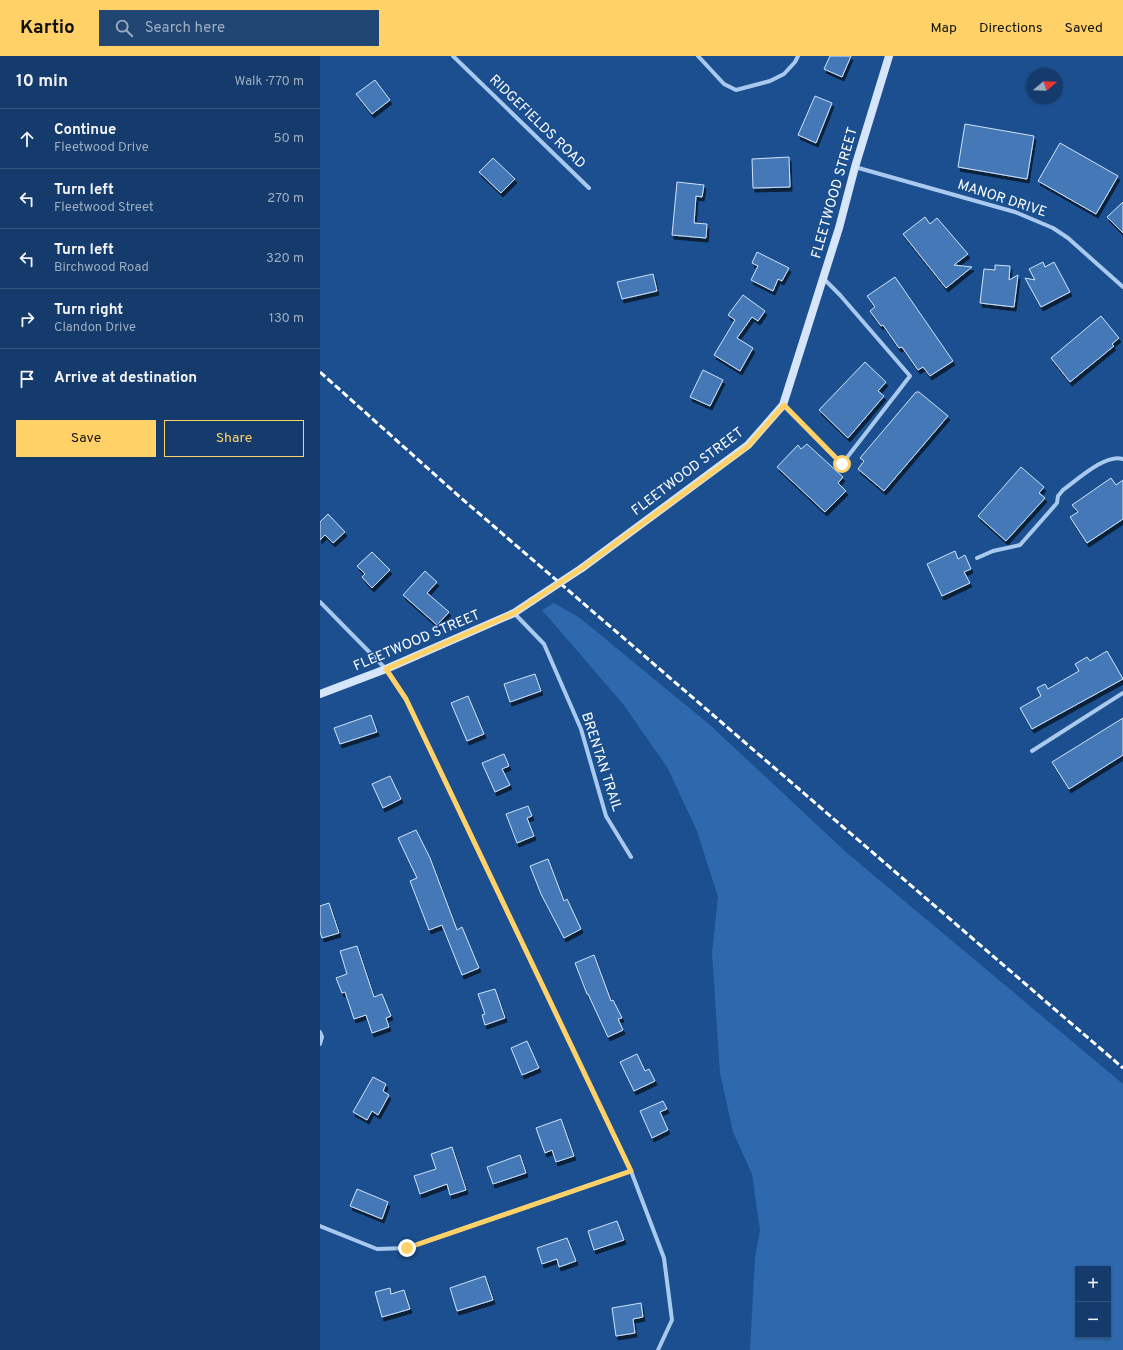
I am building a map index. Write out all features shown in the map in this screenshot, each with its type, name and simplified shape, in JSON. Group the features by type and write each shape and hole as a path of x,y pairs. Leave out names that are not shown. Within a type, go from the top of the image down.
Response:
{"street":[{"name":"RIDGEFIELDS ROAD","path":"453,56 589,188"},
{"path":"698,56 724,84 736,90 770,82 784,74 795,62 798,56"},
{"name":"FLEETWOOD STREET","path":"320,694 386,669 514,613 582,568 748,446 784,405 824,279 888,56"},
{"name":"MANOR DRIVE","path":"855,167 1015,212 1053,228 1068,238 1123,287"},
{"path":"784,405 842,464 910,376 840,295 824,279"},
{"path":"977,558 993,551 1020,545 1057,503 1058,496 1063,490 1105,461 1115,457 1123,459"},
{"path":"320,602 386,669 406,699 631,1171 664,1258 672,1320 658,1350"},
{"name":"BRENTAN TRAIL","path":"514,613 544,644 581,729 606,816 631,856"},
{"path":"1032,751 1123,692"},
{"path":"320,1032 322,1037 320,1044"},
{"path":"320,1226 377,1249 407,1248 631,1171"}],"shaded area":[{"path":"554,603 580,618 710,725 847,853 1123,1084 1123,1350 750,1350 755,1257 760,1230 752,1174 733,1132 720,1073 712,953 718,897 697,831 667,767 623,704 542,610"}],"building":[{"path":"830,56 851,56 842,77 824,69"},
{"path":"375,80 390,100 372,114 356,94"},
{"path":"815,96 832,103 816,143 798,135"},
{"path":"965,124 1034,136 1027,179 958,167"},
{"path":"1060,143 1118,176 1096,214 1038,181"},
{"path":"789,157 790,187 753,188 752,159"},
{"path":"493,158 515,179 501,193 479,172"},
{"path":"677,182 704,185 702,197 696,196 694,223 707,224 706,238 672,235"},
{"path":"1123,202 1123,233 1107,217"},
{"path":"925,217 930,224 937,218 968,254 954,265 972,267 946,288 903,234"},
{"path":"757,252 789,268 782,281 778,279 773,291 751,280 758,266 752,263"},
{"path":"1043,262 1045,267 1054,262 1070,292 1041,307 1025,278 1035,280 1029,269"},
{"path":"995,265 1010,266 1009,280 1018,275 1014,307 980,303 984,269 995,270"},
{"path":"653,274 657,291 622,299 617,282"},
{"path":"895,277 953,361 930,376 923,367 918,370 902,347 899,348 883,325 881,326 870,311 875,307 867,296"},
{"path":"743,295 765,311 758,321 752,317 737,338 753,348 740,371 714,355 735,320 728,315"},
{"path":"1101,316 1119,338 1112,344 1114,346 1070,382 1051,358"},
{"path":"865,362 886,382 878,391 884,396 848,438 819,410"},
{"path":"703,370 723,380 710,406 690,397"},
{"path":"916,392 919,392 948,416 884,491 858,469 864,461 860,458"},
{"path":"807,444 843,477 838,483 846,491 825,512 777,467 798,445 801,449"},
{"path":"1021,467 1044,487 1039,493 1045,498 1006,541 978,516"},
{"path":"1111,478 1116,485 1123,480 1123,519 1087,543 1070,517 1078,512 1072,505"},
{"path":"328,514 345,532 333,543 325,535 320,540 320,522"},
{"path":"955,551 958,559 965,555 971,569 964,572 970,583 942,596 927,564"},
{"path":"372,552 390,570 372,588 362,577 365,574 357,566"},
{"path":"425,571 437,582 427,593 449,612 437,625 403,595"},
{"path":"1107,651 1123,679 1032,729 1020,708 1041,696 1037,688 1045,684 1048,689 1079,671 1075,664 1087,657 1090,661"},
{"path":"535,674 541,691 510,702 504,684"},
{"path":"468,696 484,734 467,741 451,703"},
{"path":"371,715 377,732 340,744 334,728"},
{"path":"1123,718 1123,755 1069,789 1052,762"},
{"path":"504,754 509,766 502,769 510,785 495,792 482,763"},
{"path":"390,776 401,799 383,808 372,784"},
{"path":"528,806 532,816 527,818 534,836 517,843 506,814"},
{"path":"416,830 430,858 457,930 462,927 479,968 462,975 442,925 429,930 410,881 417,878 398,838"},
{"path":"548,859 564,901 567,899 581,929 564,938 541,894 530,866"},
{"path":"329,903 339,933 322,938 320,932 320,906"},
{"path":"357,946 374,997 382,994 391,1016 386,1018 389,1027 372,1033 366,1015 354,1019 345,992 342,993 336,978 347,974 340,951"},
{"path":"594,955 611,1001 613,1000 622,1018 618,1019 623,1030 608,1037 587,994 575,963"},
{"path":"495,989 505,1018 485,1025 482,1015 485,1014 478,994"},
{"path":"527,1041 539,1068 522,1075 511,1048"},
{"path":"637,1054 645,1071 649,1069 655,1081 634,1091 620,1062"},
{"path":"373,1077 386,1084 383,1091 389,1095 378,1115 372,1111 367,1120 353,1112"},
{"path":"663,1101 667,1109 660,1112 668,1130 652,1138 640,1111"},
{"path":"561,1119 574,1156 556,1162 552,1150 545,1153 536,1128"},
{"path":"452,1147 466,1190 450,1195 447,1184 420,1194 414,1176 436,1169 431,1154"},
{"path":"520,1155 526,1173 493,1184 487,1167"},
{"path":"357,1189 388,1202 382,1219 350,1206"},
{"path":"617,1221 624,1240 594,1250 588,1231"},
{"path":"567,1238 576,1261 559,1267 557,1259 542,1264 537,1248"},
{"path":"485,1276 493,1300 457,1311 450,1288"},
{"path":"390,1288 391,1294 404,1290 410,1309 382,1317 375,1292"},
{"path":"641,1303 643,1317 633,1319 635,1333 616,1336 612,1308"}],"railway":[{"path":"320,372 461,498 1123,1068"}],"route":[{"path":"407,1248 631,1171 406,699 386,669 514,613 582,568 748,446 784,405 842,464"}]}
